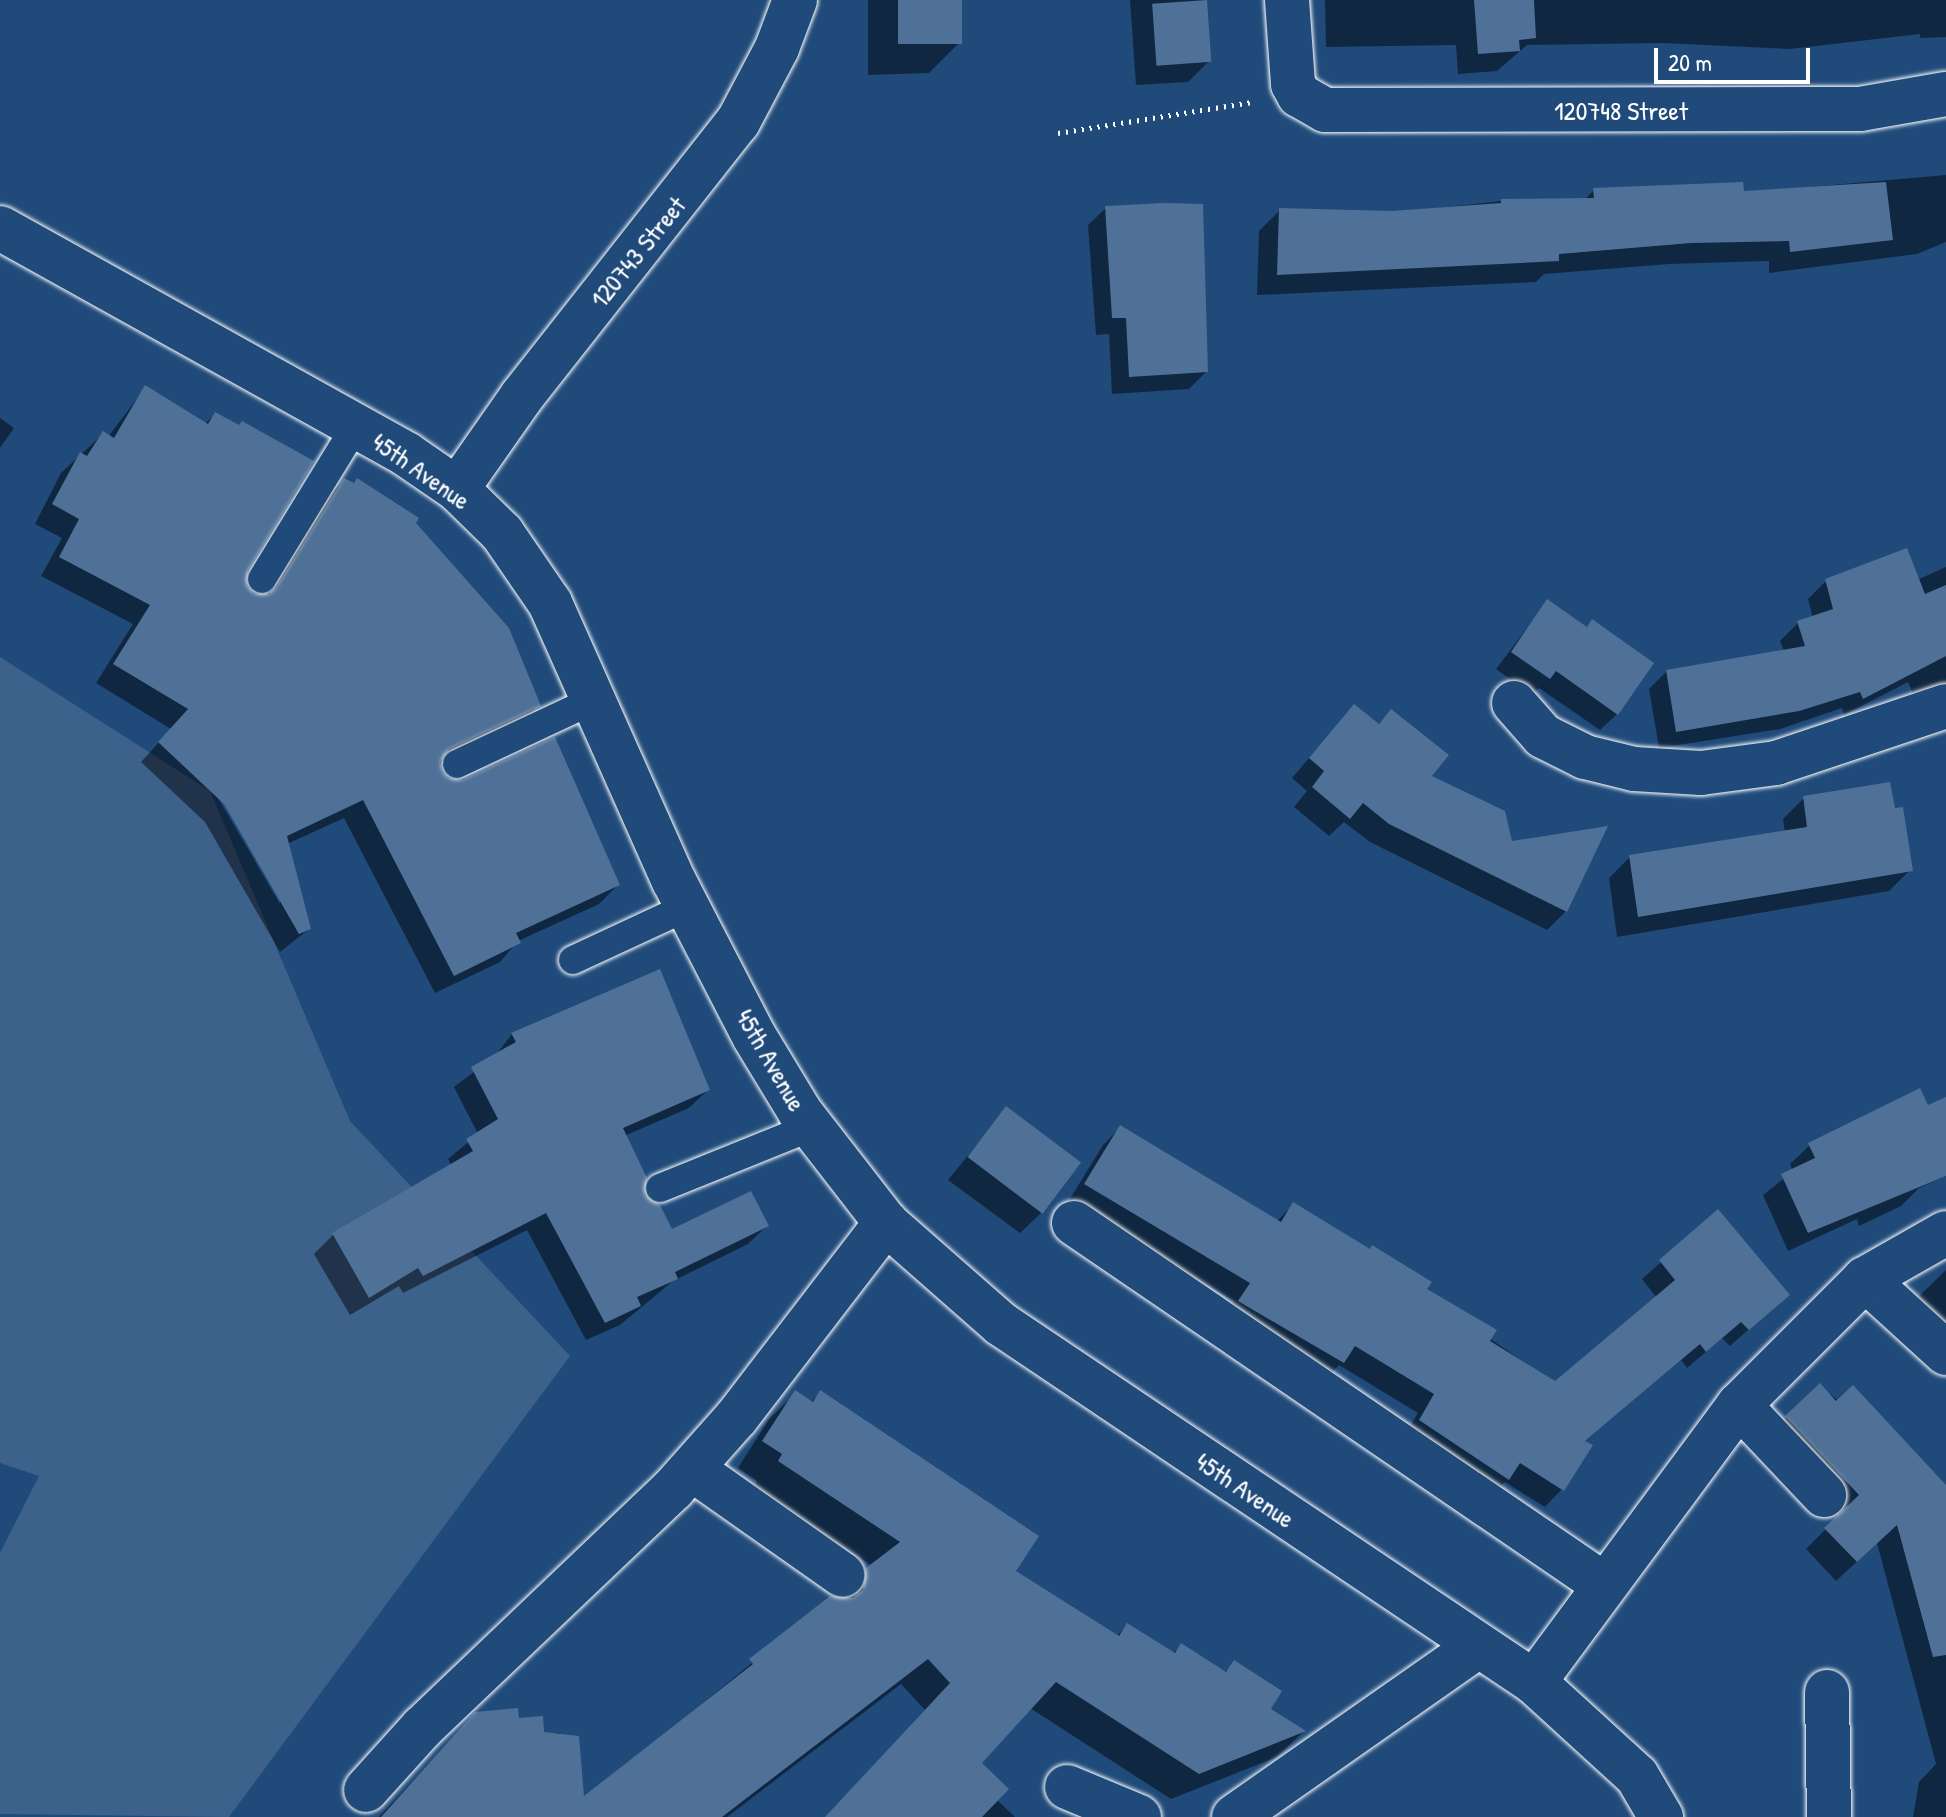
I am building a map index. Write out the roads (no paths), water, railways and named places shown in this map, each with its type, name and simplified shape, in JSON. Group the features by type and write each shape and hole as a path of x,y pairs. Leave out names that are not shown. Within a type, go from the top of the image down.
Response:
{"street":[{"name":"120743 Street","path":"457,489 522,396 738,122 777,48 795,0"},
{"name":"120748 Street","path":"1287,0 1289,66 1299,95 1325,110 1380,113 1860,109 1946,94"},
{"name":"45th Avenue","path":"0,228 355,427 457,489 502,533 550,603 596,699 687,907 754,1036 811,1127 886,1223 1001,1324 1477,1647 1534,1682 1637,1776 1661,1817"},
{"path":"1514,703 1543,736 1585,757 1634,769 1701,773 1776,763 1946,706"},
{"path":"366,1790 422,1728 692,1469 886,1223"},
{"path":"1074,1223 1603,1584"},
{"path":"1534,1682 1603,1584 1739,1405 1865,1279 1946,1233"},
{"path":"1865,1279 1946,1353"},
{"path":"1739,1405 1824,1495"},
{"path":"692,1469 843,1575"},
{"path":"1234,1817 1477,1647"},
{"path":"1827,1692 1829,1817"},
{"path":"1067,1787 1139,1817"}],"lane":[{"path":"262,579 355,427"},
{"path":"457,764 596,699"},
{"path":"573,960 687,907"},
{"path":"660,1188 811,1127"}]}
